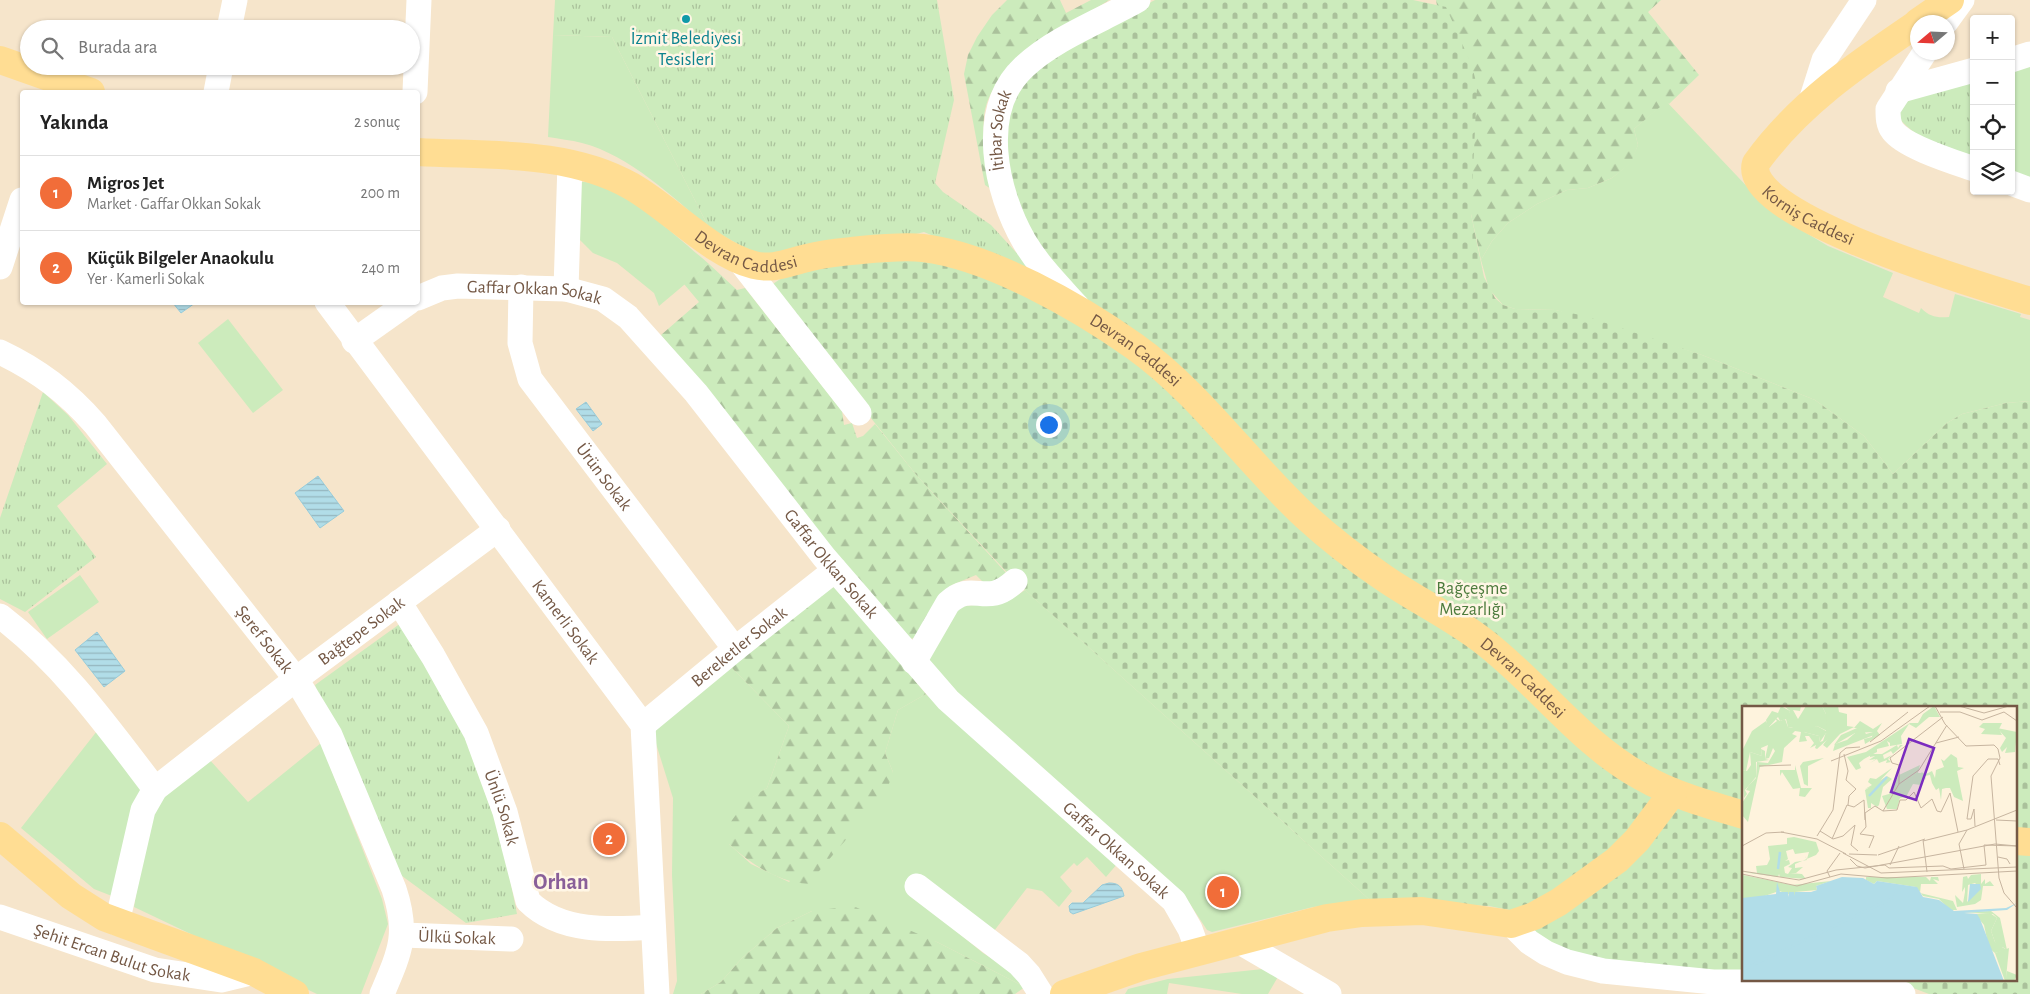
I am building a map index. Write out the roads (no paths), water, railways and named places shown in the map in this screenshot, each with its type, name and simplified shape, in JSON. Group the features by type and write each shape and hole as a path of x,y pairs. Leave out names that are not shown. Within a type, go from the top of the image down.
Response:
{"main road":[{"name":"Korniş Caddesi","path":"1929,15 1950,0"},
{"name":"Korniş Caddesi","path":"1910,29 1853,68 1810,104 1785,128 1756,163 1756,175 1764,189 1811,220 1890,255 2030,301"},
{"path":"0,60 20,69"},
{"path":"33,75 60,87 79,90"},
{"name":"Devran Caddesi","path":"420,152 536,158 584,166 627,183 666,209 722,252 740,261 762,267 776,266 835,253 899,247 922,248 947,253 979,263 1080,309 1137,348 1171,376 1277,488 1332,540 1385,579 1483,641 1554,707 1618,762 1641,777 1673,792 1742,815"},
{"path":"1064,994 1102,987 1198,952 1327,918 1397,911 1422,912 1510,924 1534,916 1559,902 1617,860 1637,840 1673,792"},
{"path":"0,836 71,896 117,924 252,983 295,994"}],"street":[{"path":"231,20 234,0"},
{"path":"418,20 419,0"},
{"name":"İtibar Sokak","path":"1080,309 1041,265 1024,241 1013,218 1004,190 996,154 995,129 998,113 1013,80 1032,60 1138,0"},
{"path":"1810,104 1824,60 1864,0"},
{"path":"1951,15 1962,0"},
{"path":"2015,59 2030,54"},
{"path":"1919,60 1888,109 1890,125 1894,132 1931,153 1970,168"},
{"path":"1898,91 1970,71"},
{"path":"216,90 219,75"},
{"path":"415,90 416,75"},
{"path":"566,289 570,163"},
{"path":"2015,184 2030,190"},
{"path":"0,267 13,209"},
{"path":"740,261 859,413"},
{"name":"Gaffar Okkan Sokak","path":"420,297 442,288 458,286 566,289 603,299 628,317 696,393 836,570 948,700 1174,902 1190,929 1198,952"},
{"name":"Ürün Sokak","path":"521,287 520,343 530,379 735,649"},
{"name":"Kamerli Sokak","path":"329,305 354,341 498,529 643,725"},
{"path":"354,341 405,305"},
{"name":"Şeref Sokak","path":"0,352 38,372 76,403 296,679 321,717 394,889 402,918 403,936 398,958 382,994"},
{"name":"Bağtepe Sokak","path":"117,924 144,810 155,789 296,679 498,529"},
{"name":"Bereketler Sokak","path":"643,725 735,649 836,570"},
{"path":"914,662 948,603 956,596 968,592 988,596 996,594 1015,581"},
{"name":"Ünlü Sokak","path":"399,602 433,656 476,733 505,812 528,901 550,917 579,926 615,930 653,927"},
{"path":"0,616 29,638 70,680 155,789"},
{"path":"643,725 657,994"},
{"path":"917,886 1019,964 1029,975 1041,994"},
{"name":"Şehit Ercan Bulut Sokak","path":"0,917 155,970 252,983"},
{"path":"1510,924 1529,942 1546,953 1567,962 1603,971 1713,982 1857,982 1903,994"},
{"name":"Ülkü Sokak","path":"403,936 512,939"},
{"path":"1238,941 1329,994"}],"water":[{"path":"175,305 192,305 181,313"},
{"path":"586,402 602,424 593,431 576,409"},
{"path":"318,476 344,511 320,528 295,493"},
{"path":"97,632 125,671 104,687 75,650"},
{"path":"1109,883 1119,886 1124,896 1073,914 1070,912 1069,906 1072,903 1083,903 1102,885"}],"place":[{"name":"İzmit Belediyesi Tesisleri","path":"686,19"},
{"name":"Küçük Bilgeler Anaokulu","path":"609,839"},
{"name":"Migros Jet","path":"1223,892"}],"district":[{"name":"Orhan","path":"561,881"}],"park label":[{"name":"Bağçeşme Mezarlığı","path":"1472,598"}]}
